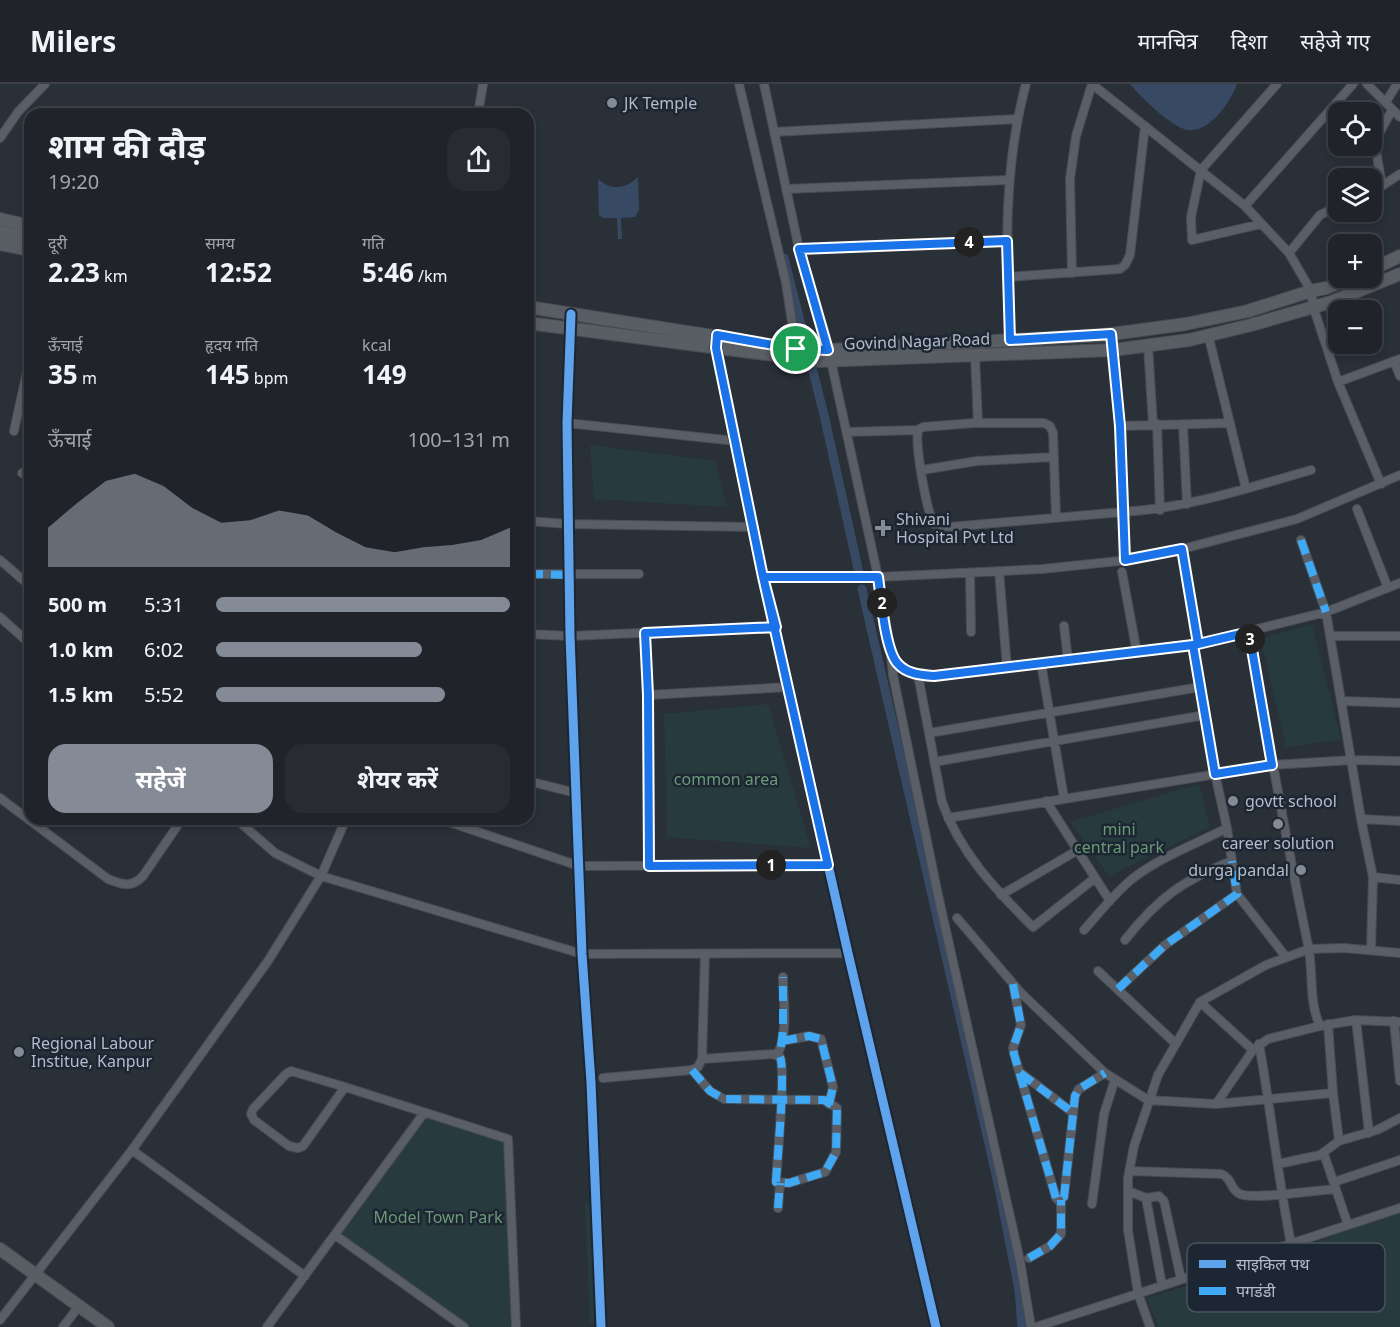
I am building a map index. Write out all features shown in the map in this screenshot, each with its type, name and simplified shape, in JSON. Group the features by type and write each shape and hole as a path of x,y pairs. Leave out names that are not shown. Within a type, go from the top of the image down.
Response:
{"main road":[{"path":"0,219 24,225"},
{"path":"0,232 24,237"},
{"path":"0,244 24,249"},
{"path":"1382,265 1400,256"},
{"name":"Govind Nagar Road","path":"824,356 975,356 1113,350 1188,340 1331,302 1400,274"},
{"name":"Govind Nagar Road","path":"824,356 1111,334 1195,323 1248,311 1328,287"},
{"path":"534,309 716,342"},
{"path":"534,324 716,342 824,356"},
{"path":"0,1249 108,1327"}],"street":[{"path":"0,138 18,112 45,84"},
{"path":"479,108 483,84"},
{"path":"739,84 786,282 800,352"},
{"path":"764,84 824,356 847,432 878,577 893,675 938,895 1022,1267 1031,1327"},
{"path":"1010,340 1007,277 1008,180 1017,119 1026,84"},
{"path":"1072,273 1070,179 1076,136 1092,84 1245,206 1289,253 1311,291 1313,306 1338,382 1381,484"},
{"path":"1261,225 1192,240 1191,217 1201,171 1277,84"},
{"path":"1245,206 1353,84"},
{"path":"1367,84 1400,117"},
{"path":"1386,102 1397,84"},
{"path":"1379,168 1376,150 1377,137 1392,110"},
{"path":"774,132 1017,119"},
{"path":"1007,277 1119,269 1125,265 1130,255 1145,126"},
{"path":"1382,186 1400,174"},
{"path":"786,189 1008,180"},
{"path":"1289,253 1320,215 1328,210"},
{"path":"799,249 1007,241"},
{"path":"571,314 567,423 570,636 582,954 591,1082 601,1327"},
{"path":"1111,334 1120,426 1125,560"},
{"path":"1208,334 1246,489"},
{"path":"716,342 763,577 936,1327"},
{"path":"1148,345 1160,510"},
{"path":"975,356 978,423"},
{"path":"1338,382 1397,360 1400,376"},
{"path":"14,431 24,385"},
{"path":"567,423 736,441"},
{"path":"847,432 918,430 930,426 978,423 1044,423 1050,426 1053,433 1056,518"},
{"path":"1120,426 1230,423"},
{"path":"1183,424 1187,504"},
{"path":"918,430 917,446 928,513 934,524 941,527 1160,510 1311,470"},
{"path":"922,470 977,461 1054,457"},
{"path":"763,577 878,577 970,573 1072,567 1125,560 1182,549 1297,519 1400,475"},
{"path":"1358,509 1388,588"},
{"path":"534,521 752,527"},
{"path":"1301,540 1326,612 1373,877 1371,950"},
{"path":"1182,549 1200,687 1237,894 1286,957"},
{"path":"0,560 24,581"},
{"path":"999,571 1006,668"},
{"path":"1122,572 1137,653"},
{"path":"970,573 971,632"},
{"path":"534,574 639,574"},
{"path":"891,653 898,664 918,675 934,676 1137,653 1195,645 1326,612 1400,583"},
{"path":"0,617 24,639"},
{"path":"1064,626 1068,660"},
{"path":"534,634 570,636 776,627"},
{"path":"1249,632 1272,765 1309,949 1312,1002 1324,1025 1339,1141"},
{"path":"645,633 648,695 649,866"},
{"path":"1330,636 1400,636"},
{"path":"1041,663 1064,798"},
{"path":"918,675 942,802 948,818 984,877 1033,927 1095,878"},
{"path":"648,695 789,687"},
{"path":"929,733 1200,687"},
{"path":"1342,701 1400,703"},
{"path":"934,762 1205,715"},
{"path":"948,818 1272,765 1352,760 1400,761"},
{"path":"534,782 576,793"},
{"path":"0,798 24,816"},
{"path":"1046,801 1110,901"},
{"path":"1361,819 1400,821"},
{"path":"36,825 108,879 128,885 136,883 143,876 178,825"},
{"path":"243,825 275,853 321,876 582,954 848,953"},
{"path":"0,1320 132,1150 268,961 321,876 343,825"},
{"path":"458,825 579,866 828,865"},
{"path":"1084,930 1133,879 1153,865 1227,828"},
{"path":"1001,895 1077,850"},
{"path":"1125,940 1163,898 1185,882 1232,861"},
{"path":"1373,877 1400,880"},
{"path":"1118,989 1165,945 1237,894"},
{"path":"957,918 1013,984 1105,1073 1148,1100 1216,1104 1333,1093"},
{"path":"1150,1327 1138,1293 1128,1230 1130,1171 1134,1146 1158,1074 1200,1002 1266,965 1309,949 1344,948 1400,953"},
{"path":"603,1078 692,1070 698,1067 702,1059 705,954"},
{"path":"1098,970 1176,1044"},
{"path":"777,1055 782,1041 783,976"},
{"path":"1013,984 1020,1025 1013,1048 1056,1198 1061,1200"},
{"path":"1200,1002 1256,1047 1269,1100 1281,1194 1291,1243"},
{"path":"1356,1020 1369,1133"},
{"path":"1216,1104 1256,1047 1274,1037 1356,1020 1397,1022 1400,1081"},
{"path":"782,1041 808,1036 821,1039 833,1087 829,1104"},
{"path":"702,1059 777,1055"},
{"path":"692,1070 710,1091 724,1099 780,1099 824,1100 837,1108 836,1152 825,1172 789,1183 776,1182 780,1099 782,1063 777,1055"},
{"path":"345,1087 303,1146 298,1148 289,1146 254,1120 251,1114 253,1109 291,1071 345,1087 508,1139 516,1327"},
{"path":"1020,1072 1072,1112"},
{"path":"1029,1258 1050,1246 1061,1234 1061,1200 1064,1197 1075,1096 1079,1089 1105,1073"},
{"path":"1092,1204 1104,1114 1115,1079"},
{"path":"267,1327 424,1113"},
{"path":"1278,1164 1324,1154 1339,1141 1369,1133 1400,1118"},
{"path":"132,1150 305,1276"},
{"path":"1324,1154 1348,1225"},
{"path":"1130,1171 1221,1174 1228,1178 1240,1194 1281,1194 1335,1185 1400,1160"},
{"path":"778,1208 780,1183"},
{"path":"1128,1191 1146,1198 1159,1196 1164,1201 1181,1279"},
{"path":"1146,1198 1162,1285"},
{"path":"1294,1243 1400,1208"},
{"path":"334,1235 464,1327"},
{"path":"1036,1327 1187,1277"},
{"path":"63,1327 79,1306"},
{"path":"1064,1317 1068,1327"}],"green space":[{"path":"590,445 715,461 727,507 594,499"},
{"path":"1312,624 1341,740 1286,747 1261,639"},
{"name":"common area","path":"768,704 811,848 667,837 664,714"},
{"name":"mini central park","path":"1199,784 1210,827 1109,876 1070,822"},
{"name":"Model Town Park","path":"424,1113 508,1139 516,1327 467,1327 335,1235"},
{"path":"585,1203 594,1204 599,1324 590,1325"},
{"path":"1400,1204 1400,1327 1158,1327 1147,1298 1187,1286 1187,1312 1385,1312 1385,1243 1314,1243"}],"water":[{"path":"1130,84 1237,84 1225,107 1212,121 1196,130 1188,130 1166,118"},
{"path":"638,177 639,210 635,217 621,218 622,239 618,239 617,218 603,218 599,215 598,179 613,187 618,187 629,184"}],"waterway":[{"path":"784,258 824,415 859,573"},
{"path":"862,589 999,1188 1019,1290 1022,1327"}],"marked path":[{"path":"1301,540 1326,612"},
{"path":"534,574 569,575"},
{"path":"1118,989 1165,945 1237,894 1232,861"},
{"path":"781,1047 783,977"},
{"path":"1013,984 1021,1025 1013,1048 1014,1054 1058,1200 1064,1197 1075,1096 1079,1089 1105,1073"},
{"path":"782,1041 809,1036 821,1039 833,1087 829,1104"},
{"path":"692,1070 710,1091 724,1099 824,1100 837,1108 836,1152 825,1172 789,1183 776,1182 781,1117 782,1097 780,1057"},
{"path":"1020,1073 1072,1112"},
{"path":"778,1208 780,1183"},
{"path":"1029,1258 1050,1246 1061,1234 1061,1200"}],"cycle path":[{"path":"571,314 567,423 570,636 582,954 591,1082 601,1327"},
{"path":"717,335 716,348 763,577 936,1327"}],"place":[{"name":"JK Temple","path":"612,103"},
{"name":"Shivani Hospital Pvt Ltd","path":"883,528"},
{"name":"govtt school","path":"1233,801"},
{"name":"career solution","path":"1278,824"},
{"name":"durga pandal","path":"1301,870"},
{"name":"Regional Labour Institue, Kanpur","path":"19,1052"}],"route":[{"path":"796,349 717,335 716,348 752,527 763,577 776,627 828,865 649,866 648,695 645,633 776,627 763,577 878,577 891,653 898,664 918,675 934,676 1193,645 1215,774 1272,765 1249,632 1198,644 1182,549 1125,560 1120,426 1111,334 1010,340 1007,241 799,249 828,350 796,349"}]}
